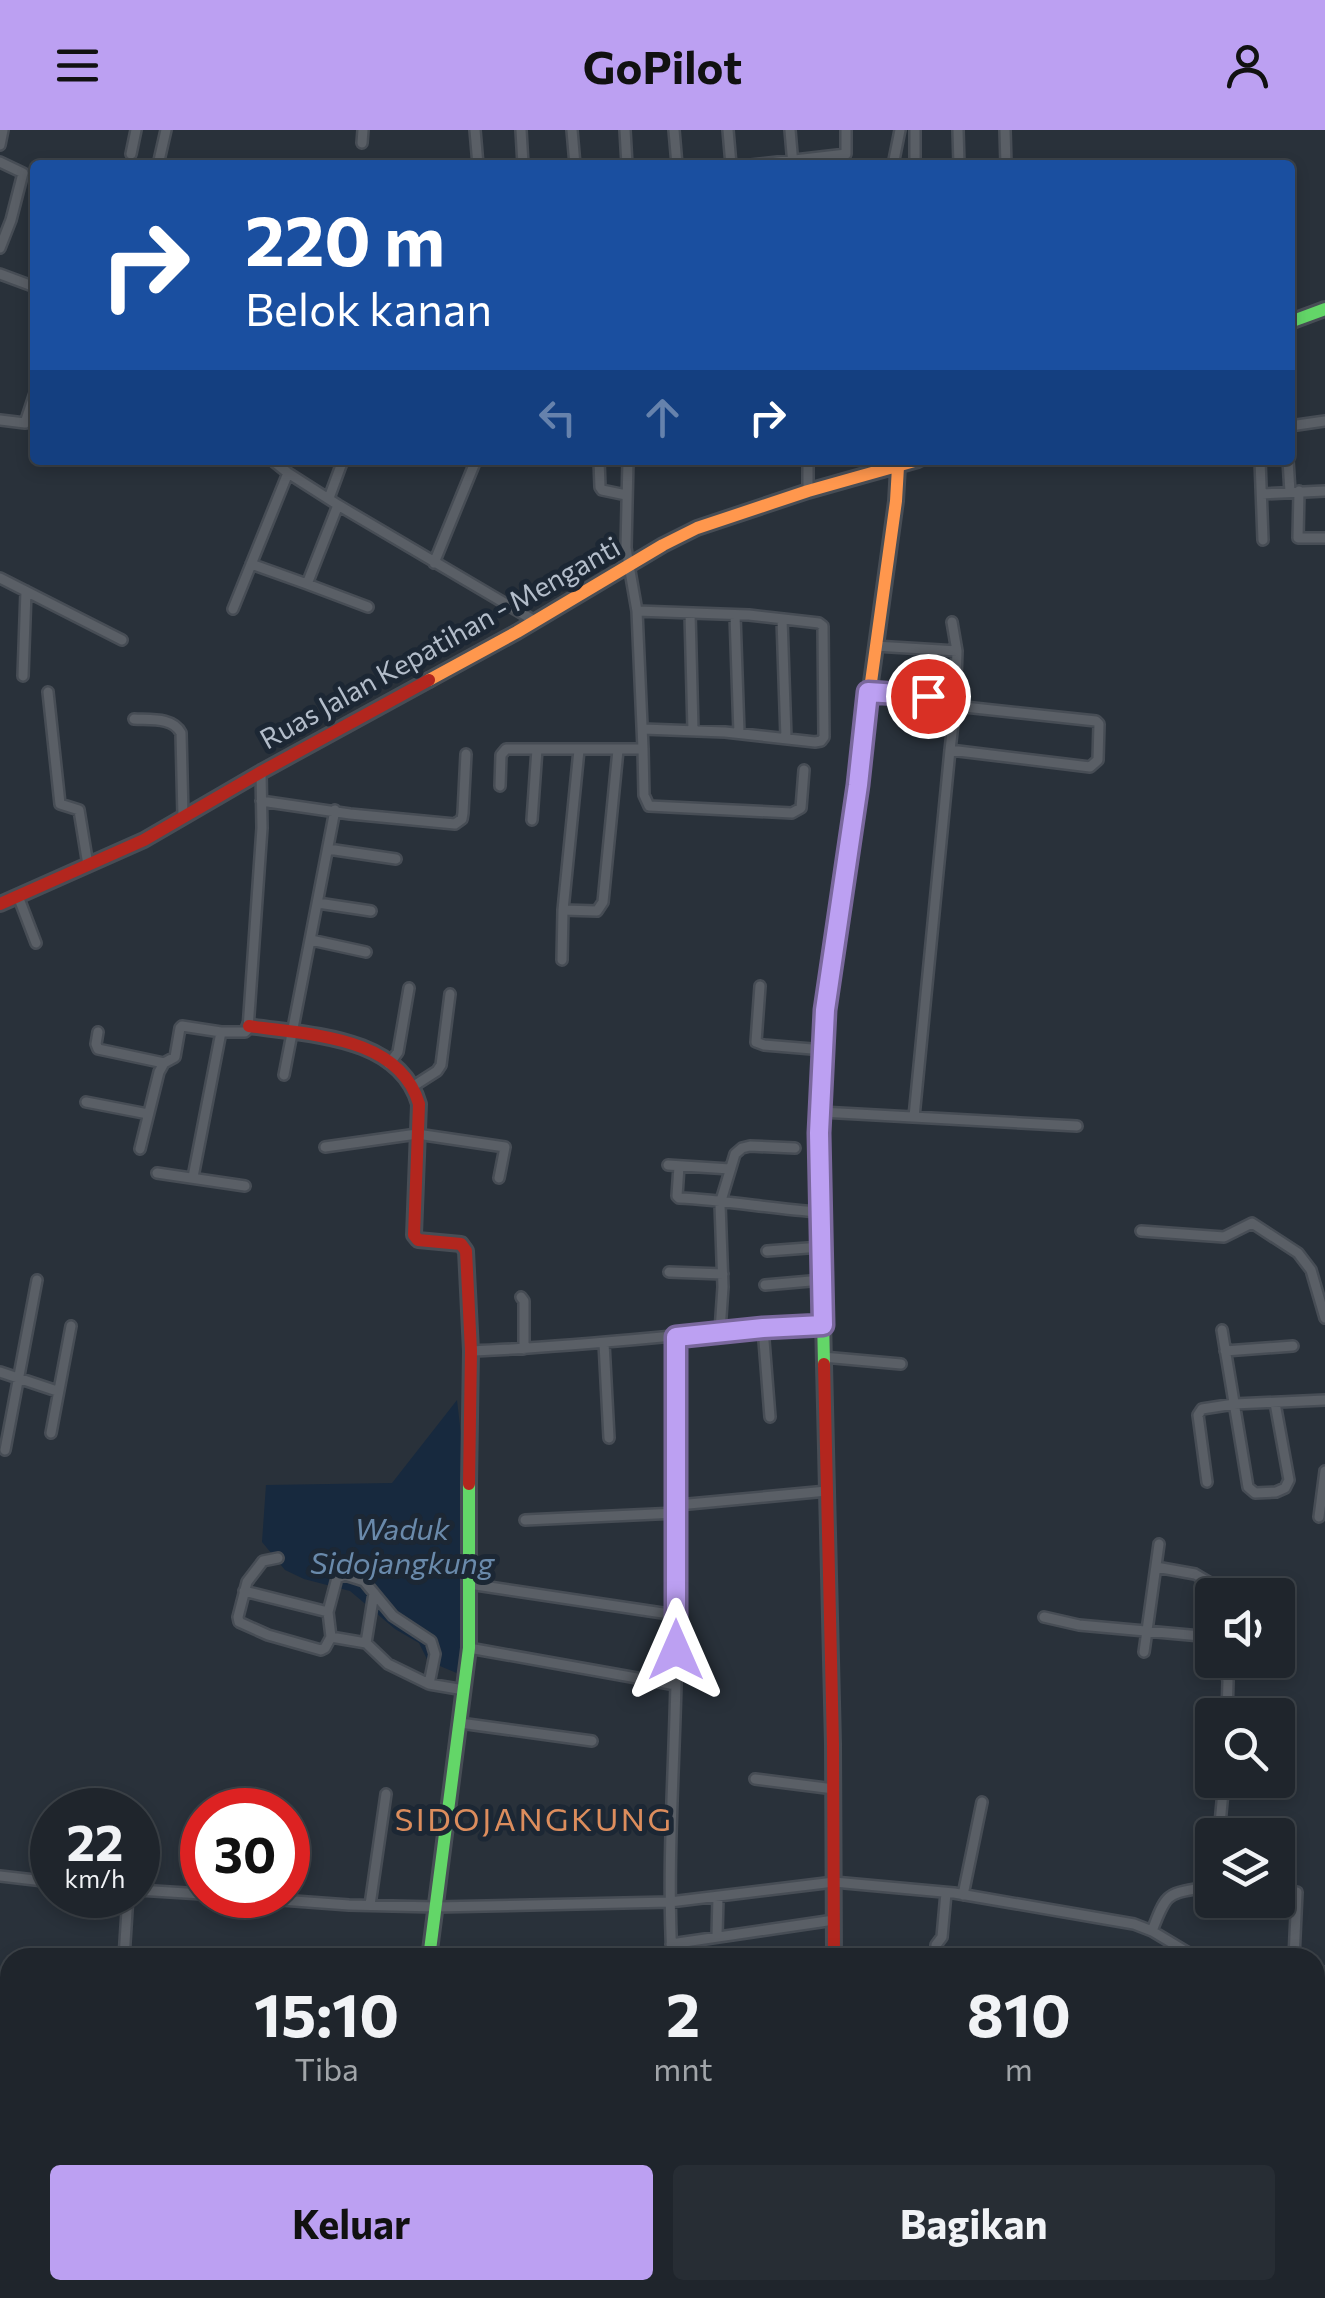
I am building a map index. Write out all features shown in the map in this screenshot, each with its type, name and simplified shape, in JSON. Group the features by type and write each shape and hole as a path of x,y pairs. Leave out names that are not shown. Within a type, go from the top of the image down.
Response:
{"street":[{"path":"0,145 3,130"},
{"path":"131,154 136,130"},
{"path":"159,160 166,130"},
{"path":"362,143 363,130"},
{"path":"475,130 478,160"},
{"path":"520,130 523,160"},
{"path":"572,130 575,160"},
{"path":"624,130 627,160"},
{"path":"674,130 677,160"},
{"path":"728,130 731,160"},
{"path":"790,130 793,160"},
{"path":"811,160 846,154 846,130"},
{"path":"895,160 900,130"},
{"path":"915,130 915,160"},
{"path":"958,130 959,160"},
{"path":"1005,130 1006,160"},
{"path":"0,162 23,173 0,248"},
{"path":"1,277 30,286"},
{"path":"1295,320 1325,309"},
{"path":"0,420 25,423 30,408"},
{"path":"1295,425 1325,421"},
{"path":"278,465 535,622"},
{"path":"307,584 342,465"},
{"path":"434,563 474,465"},
{"path":"600,465 602,490 626,494"},
{"path":"628,465 626,548 637,611 644,795 649,806 798,812 804,770"},
{"path":"808,465 808,491"},
{"name":"Ruas Jalan Kepatihan - Menganti","path":"0,904 144,840 697,528 901,465"},
{"path":"1260,465 1263,540"},
{"path":"1289,465 1298,536 1325,538"},
{"path":"834,1948 834,1788 820,1246 825,1010 898,466"},
{"path":"234,609 288,473"},
{"path":"1262,494 1325,491"},
{"path":"250,564 368,607"},
{"path":"0,578 122,640"},
{"path":"23,676 26,591"},
{"path":"637,611 735,615 823,626 824,736 820,741 643,729"},
{"path":"690,613 693,731"},
{"path":"735,615 739,734"},
{"path":"782,619 786,738"},
{"path":"914,1118 955,701 957,651 952,622"},
{"path":"875,646 957,651"},
{"path":"48,692 60,804 80,810 88,865"},
{"path":"868,692 955,701 1099,724 1098,760 1090,767 950,750"},
{"path":"134,719 177,726 183,817"},
{"path":"532,820 538,749"},
{"path":"500,786 503,750 644,749"},
{"path":"562,960 580,750"},
{"path":"564,910 598,911 603,902 618,750"},
{"path":"262,801 427,823 459,823 466,754"},
{"path":"140,1149 159,1072 164,1063 175,1057 182,1026 245,1032 249,1026 261,772"},
{"path":"284,1075 336,810"},
{"path":"328,849 396,860"},
{"path":"18,896 36,943"},
{"path":"318,902 371,911"},
{"path":"311,940 366,952"},
{"path":"760,986 756,1042 824,1050"},
{"path":"389,1064 398,1052 409,988"},
{"path":"412,1087 440,1065 450,994"},
{"path":"249,1026 341,1040 376,1054 405,1076 419,1104 414,1236 418,1240 461,1244 466,1251 472,1350 469,1648 431,1948"},
{"path":"98,1032 98,1049 164,1063"},
{"path":"193,1178 221,1032"},
{"path":"86,1102 148,1114"},
{"path":"821,1112 1077,1126"},
{"path":"325,1147 418,1134 505,1147 499,1178"},
{"path":"720,1332 721,1200 737,1151 750,1146 795,1148"},
{"path":"730,1169 674,1165 676,1196 820,1212"},
{"path":"157,1173 245,1186"},
{"path":"1141,1232 1224,1237 1252,1223 1298,1253 1311,1270 1325,1318"},
{"path":"767,1251 820,1246"},
{"path":"668,1272 723,1274"},
{"path":"5,1450 38,1280"},
{"path":"765,1286 822,1280"},
{"path":"521,1297 524,1348"},
{"path":"472,1350 823,1325"},
{"path":"51,1433 71,1326"},
{"path":"763,1328 770,1418"},
{"path":"1222,1330 1248,1487 1255,1493 1276,1492 1285,1488 1288,1480 1276,1402"},
{"path":"671,1948 676,1337"},
{"path":"604,1342 609,1438"},
{"path":"1225,1351 1292,1346"},
{"path":"823,1357 901,1364"},
{"path":"0,1372 57,1392"},
{"path":"1207,1482 1198,1415 1202,1409 1325,1400"},
{"path":"1320,1517 1325,1472"},
{"path":"525,1520 677,1509 827,1491"},
{"path":"1144,1652 1159,1544"},
{"path":"278,1558 263,1560 244,1590 240,1624 321,1650 331,1636 328,1612 337,1578 355,1577 364,1582 392,1616 434,1646 429,1684"},
{"path":"1156,1566 1201,1578"},
{"path":"470,1584 676,1615"},
{"path":"244,1590 328,1612"},
{"path":"366,1644 374,1593"},
{"path":"1044,1618 1195,1636"},
{"path":"331,1636 366,1644 388,1664 429,1684 464,1690"},
{"path":"469,1648 676,1685"},
{"path":"460,1723 592,1741"},
{"path":"755,1779 834,1788"},
{"path":"370,1906 386,1794"},
{"path":"963,1894 982,1802"},
{"path":"0,1876 30,1879"},
{"path":"310,1902 370,1906 670,1902 834,1882 963,1894 1134,1924 1180,1948"},
{"path":"1152,1931 1167,1896 1195,1889"},
{"path":"936,1948 942,1937 946,1892"},
{"path":"1294,1948 1296,1892"},
{"path":"717,1936 718,1897"},
{"path":"125,1948 127,1918"},
{"path":"671,1944 834,1920"}],"water":[{"name":"Waduk Sidojangkung","path":"457,1400 468,1496 469,1630 459,1674 428,1661 419,1643 395,1629 350,1591 285,1570 262,1542 266,1485 392,1483"}],"traffic: fast":[{"path":"1295,320 1325,309"},
{"path":"824,1364 819,1133 825,1010 843,885"},
{"path":"430,1948 469,1648 469,1484"}],"traffic: slow":[{"path":"429,680 697,528 900,465"},
{"path":"843,885 898,467"}],"traffic: jam":[{"path":"0,904 144,840 429,680"},
{"path":"249,1026 348,1042 372,1051 408,1081 419,1104 414,1235 418,1240 461,1244 466,1251 471,1351 469,1484"},
{"path":"824,1364 834,1948"}],"district":[{"name":"SIDOJANGKUNG","path":"534,1820"}],"route":[{"path":"676,1650 676,1337 823,1325 819,1133 825,1010 868,692 928,696"}]}
